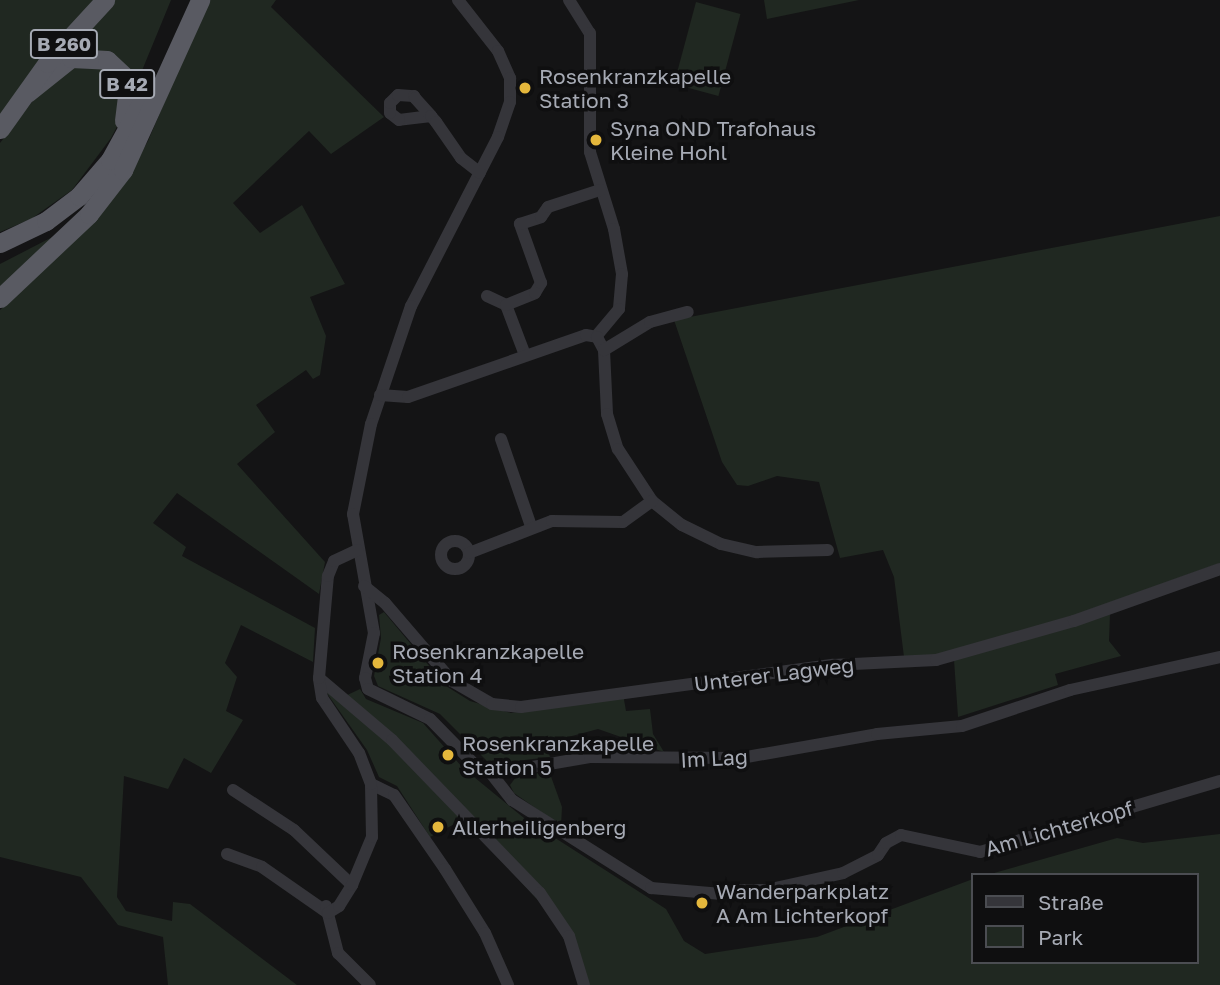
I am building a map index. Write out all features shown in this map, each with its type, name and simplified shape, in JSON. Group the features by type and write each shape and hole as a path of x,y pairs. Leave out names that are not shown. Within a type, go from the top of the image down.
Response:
{"highway":[{"name":"B 260","path":"0,130 47,63 105,0"},
{"name":"B 42","path":"1,250 79,196 110,160 132,123 186,0"},
{"name":"B 42","path":"1,250 47,232 86,203 117,170 143,132 200,0"},
{"name":"B 42","path":"27,93 58,65 83,56 107,60 124,76 130,100 127,114 79,196"},
{"path":"0,298 102,200 143,132"}],"street":[{"path":"458,0 498,51 511,86 505,118 480,173 411,306 380,395 357,483 353,514 375,636 367,688 430,719 472,763 491,772"},
{"path":"380,395 408,397 573,338 596,336 615,317 621,295 619,247 590,152 590,33 569,0"},
{"path":"431,116 461,158 480,173"},
{"path":"506,305 541,286 520,223 541,217 548,208 600,190"},
{"path":"487,296 506,305 525,355"},
{"path":"604,350 650,322 688,312"},
{"path":"596,336 604,350 603,386 611,426 625,462 652,501 682,525 721,544 757,552 828,550"},
{"path":"500,439 531,526"},
{"path":"469,553 531,526 552,521 623,522 652,501"},
{"path":"326,908 339,905 352,885 372,837 371,784 355,747 321,698 319,678 328,576 334,560 358,550"},
{"name":"Unterer Lagweg","path":"364,586 385,603 452,681 492,704 530,707 580,696 833,665 936,660 1073,621 1220,569"},
{"name":"Im Lag","path":"491,772 590,757 741,758 877,734 962,726 1070,690 1220,657"},
{"path":"319,678 392,740 540,893 569,936 584,985"},
{"name":"Am Lichterkopf","path":"491,772 512,800 651,888 722,894 731,890 766,891 843,873 878,855 886,843 901,835 980,852 1220,781"},
{"path":"371,784 391,792 410,817 485,933 508,985"},
{"path":"233,790 293,830 352,885"},
{"path":"227,854 262,867 326,908 338,953 370,985"}],"green space":[{"path":"0,0 98,0 0,115"},
{"path":"115,0 171,0 134,90 100,51 70,52"},
{"path":"208,0 276,0 271,7 384,117 331,154 309,131 233,203 260,233 302,205 345,284 310,297 326,336 320,375 313,379 306,370 256,405 275,432 237,464 325,562 319,594 177,493 153,523 186,547 182,556 315,628 313,662 241,625 225,663 237,677 226,711 243,720 211,773 184,758 168,789 124,776 117,897 126,911 172,921 173,902 190,904 297,985 168,985 163,937 118,925 81,877 0,857 0,310 88,228 119,191 148,141"},
{"path":"764,0 859,0 767,19"},
{"path":"696,2 740,14 718,96 674,84"},
{"path":"94,60 122,84 121,119 111,138 72,190 31,219 0,232 0,143 56,71"},
{"path":"1220,216 1220,563 1075,615 936,656 904,657 894,577 883,550 840,558 819,482 777,476 748,486 737,485 722,462 674,320"},
{"path":"62,232 0,292 0,264"},
{"path":"384,612 446,686 470,701 511,713 623,694 626,711 650,709 653,734 664,752 598,729 546,743 550,757 490,764 440,714 378,686 374,676 381,638 379,615"},
{"path":"1110,614 1109,641 1121,656 1055,674 1058,685 958,717 954,660"},
{"path":"360,689 366,699 423,723 463,768 524,818 666,909 684,941 705,954 817,937 972,879 972,964 1199,964 1199,873 994,873 1117,838 1143,843 1220,834 1220,985 579,985 574,958 553,917 464,819 430,837 397,786 379,777 367,750 326,692 341,698"},
{"path":"549,771 562,807 561,826 514,793 510,785 516,777"}],"place":[{"name":"Rosenkranzkapelle Station 3","path":"525,88"},
{"name":"Syna OND Trafohaus Kleine Hohl","path":"596,140"},
{"name":"Rosenkranzkapelle Station 4","path":"378,663"},
{"name":"Rosenkranzkapelle Station 5","path":"448,755"},
{"name":"Allerheiligenberg","path":"438,827"},
{"name":"Wanderparkplatz A Am Lichterkopf","path":"702,903"}]}
